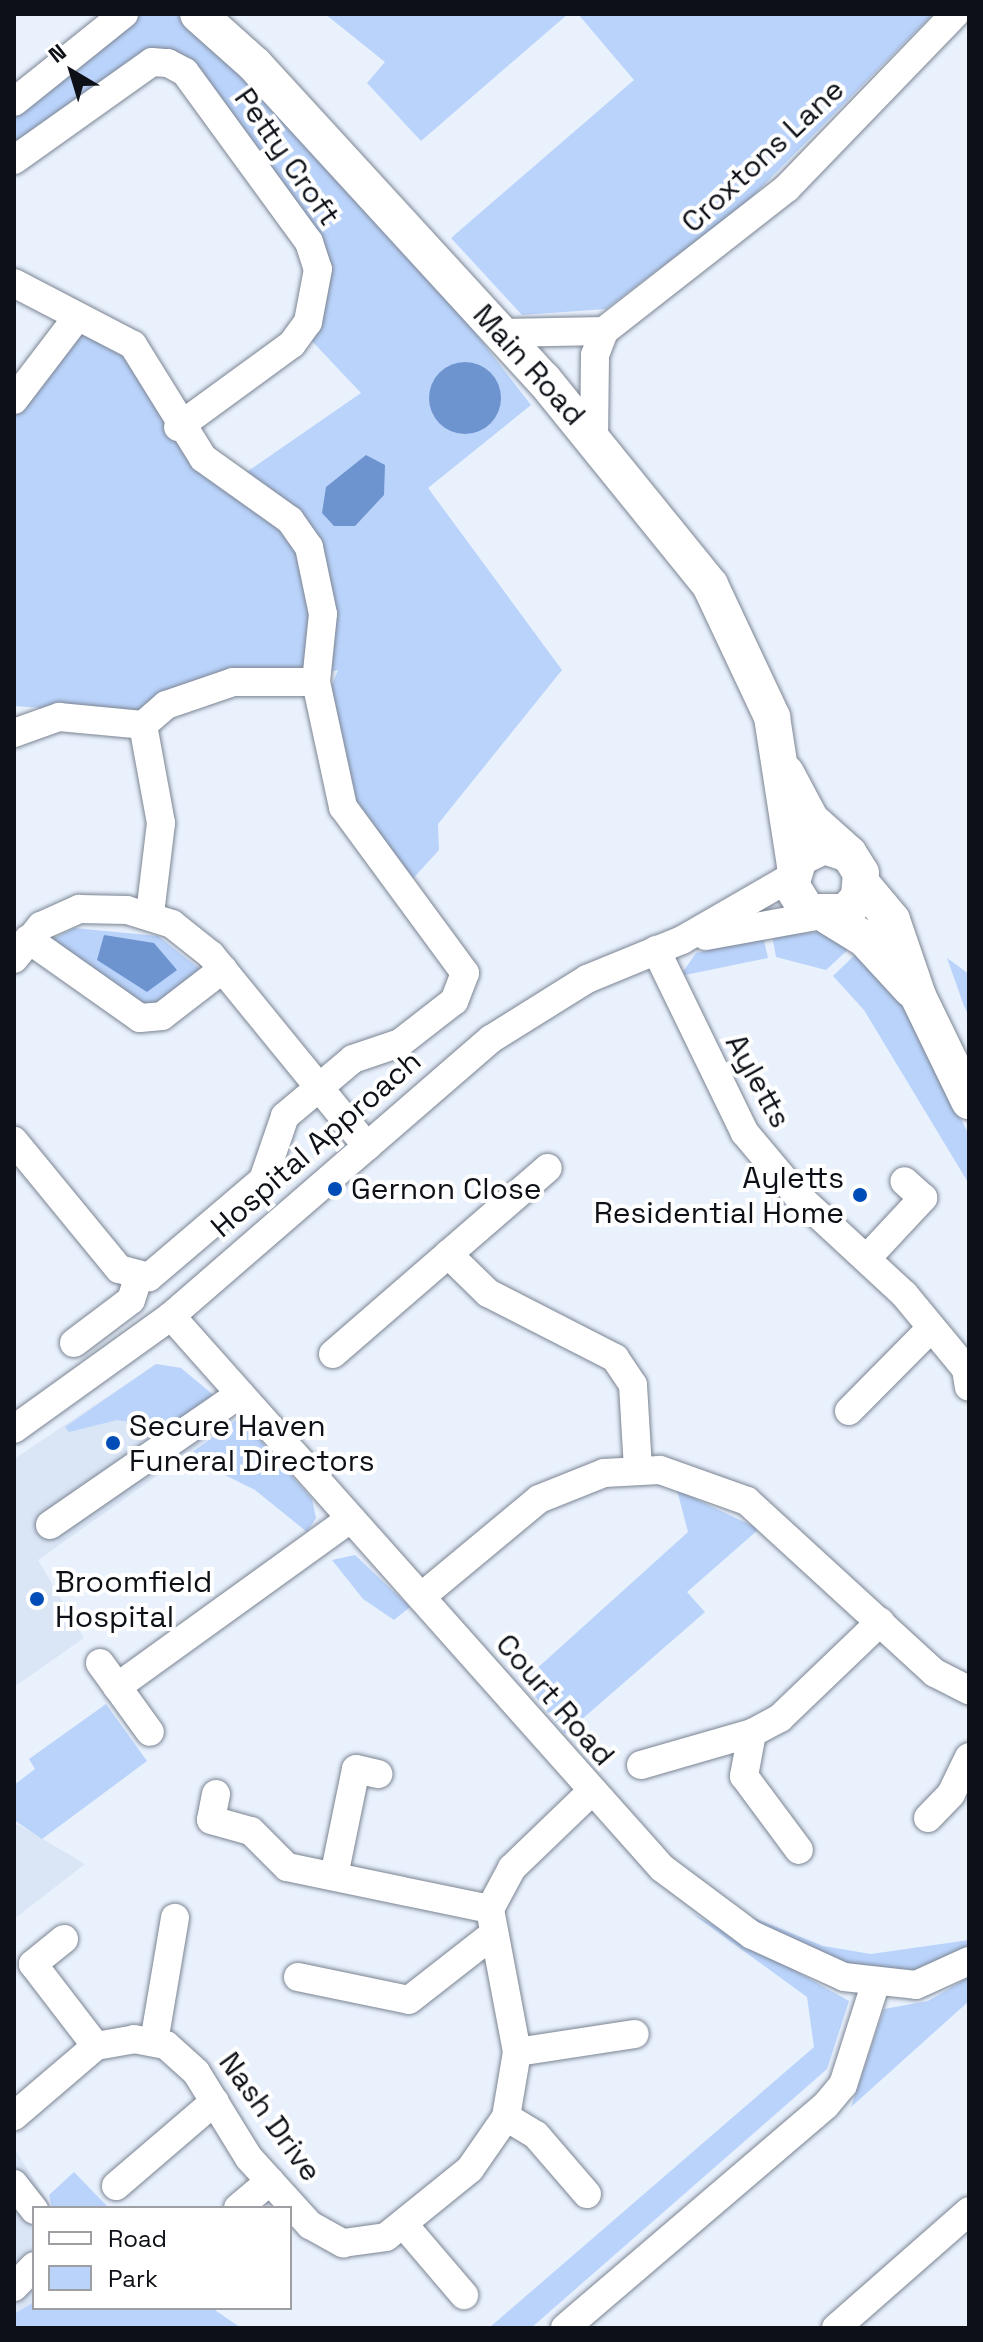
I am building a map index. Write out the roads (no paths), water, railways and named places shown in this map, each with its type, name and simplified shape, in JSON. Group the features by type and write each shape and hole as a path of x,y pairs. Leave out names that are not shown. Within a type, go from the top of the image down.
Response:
{"main road":[{"name":"Main Road","path":"198,14 255,65 502,333 594,439 730,618 764,691 783,768 783,824 796,901 865,939 918,996"},
{"name":"Main Road","path":"783,768 811,820 856,869 892,920 918,996 969,1101"},
{"path":"793,871 815,848 856,869 853,905 823,917"}],"street":[{"path":"14,102 124,14"},
{"name":"Croxtons Lane","path":"604,331 787,188 955,14"},
{"name":"Petty Croft","path":"14,160 152,62 168,63 185,72 309,242 318,269 308,322 292,344 178,427"},
{"path":"14,283 75,320 133,345 178,427 203,458 290,520 309,547 323,614 316,682 352,827 465,973 454,1001 400,1043 366,1051 285,1116 263,1180 158,1272 138,1278 119,1269 14,1141"},
{"path":"14,400 75,320"},
{"path":"502,333 604,331 595,355 594,439"},
{"path":"14,733 59,717 143,725 166,705 233,682 316,682"},
{"path":"143,725 161,836 150,914"},
{"name":"Hospital Approach","path":"14,1429 171,1316 367,1146 528,1014 669,945 793,871"},
{"path":"223,969 162,1016 140,1018 21,949 79,909 150,914 197,942 223,969 367,1146"},
{"name":"Hospital Approach","path":"669,945 823,917"},
{"name":"Ayletts","path":"669,945 745,1133 797,1195 868,1257 931,1328 966,1369 969,1387"},
{"path":"333,1354 548,1168"},
{"path":"868,1257 923,1198 904,1181"},
{"path":"448,1254 488,1293 615,1358 633,1385 638,1470"},
{"path":"74,1343 131,1300 138,1278"},
{"name":"Court Road","path":"171,1316 590,1793 662,1868 722,1915 784,1953 875,1985 916,1985 969,1961"},
{"path":"849,1411 931,1328"},
{"path":"50,1525 240,1394"},
{"path":"421,1597 539,1499 568,1484 638,1470 687,1475 747,1501 935,1673 969,1690"},
{"path":"117,1687 350,1519"},
{"path":"641,1765 752,1733 810,1695 880,1622"},
{"path":"100,1663 150,1732"},
{"path":"752,1733 744,1776 799,1850"},
{"path":"928,1818 951,1794 969,1757"},
{"path":"334,1876 356,1769 378,1774"},
{"path":"298,1977 409,2000 490,1923 512,1868 590,1793"},
{"path":"216,1794 211,1820 251,1831 287,1867 334,1876 490,1923"},
{"path":"14,2116 96,2046 154,2042 175,1918"},
{"name":"Nash Drive","path":"154,2042 179,2054 270,2181 310,2225 343,2243 386,2237 405,2226 470,2169 506,2117 517,2052 490,1923"},
{"path":"64,1939 33,1964 96,2046"},
{"path":"565,2328 826,2105 843,2085 875,1985"},
{"path":"517,2052 635,2034"},
{"path":"116,2186 215,2101"},
{"path":"506,2117 536,2135 587,2194"},
{"path":"240,2206 270,2181"},
{"path":"14,2184 32,2207"},
{"path":"836,2328 969,2211"},
{"path":"405,2226 464,2295"},
{"path":"14,2287 32,2268"}],"place":[{"name":"Gernon Close","path":"335,1189"},
{"name":"Ayletts Residential Home","path":"860,1195"},
{"name":"Secure Haven Funeral Directors","path":"113,1443"},
{"name":"Broomfield Hospital","path":"37,1599"}]}
